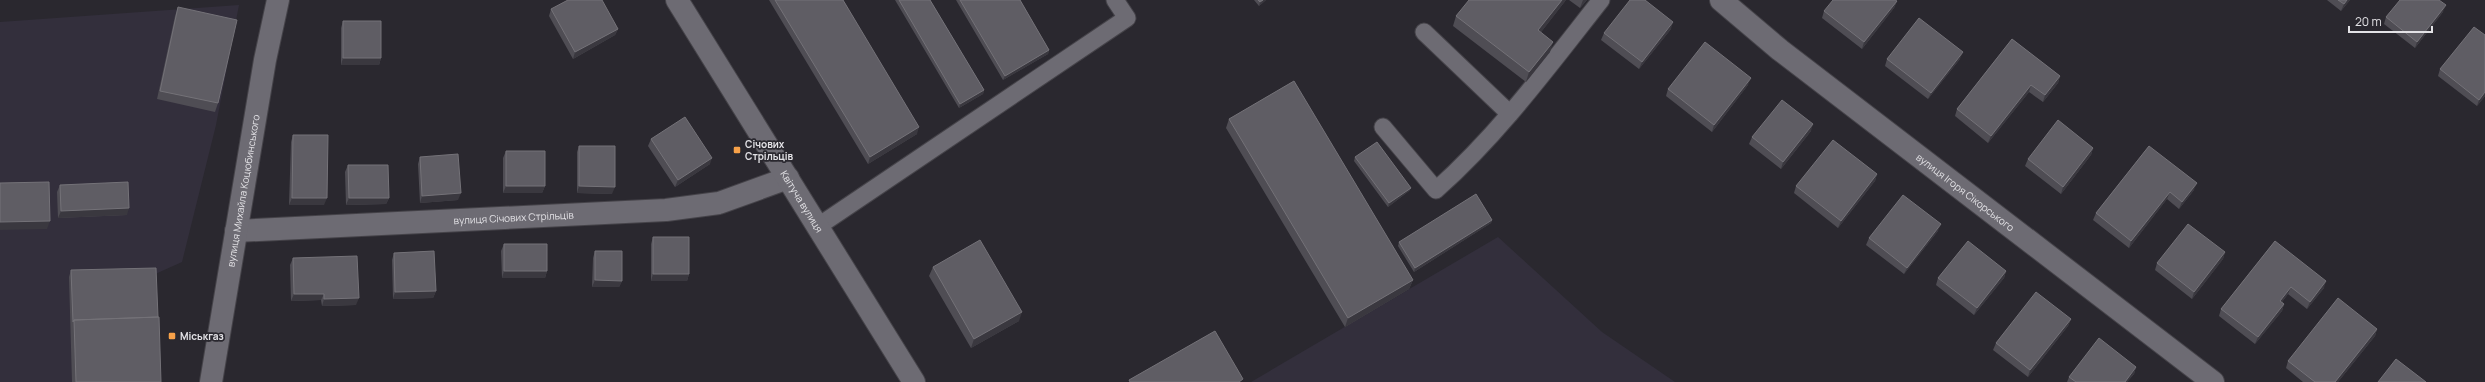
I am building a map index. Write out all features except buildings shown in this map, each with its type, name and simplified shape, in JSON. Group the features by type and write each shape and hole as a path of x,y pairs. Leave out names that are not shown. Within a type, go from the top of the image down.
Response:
{"street":[{"name":"вулиця Михайла Коцюбинського","path":"211,382 265,60 278,0"},
{"name":"Квітуча вулиця","path":"677,0 914,382"},
{"name":"вулиця Ігоря Сікорського","path":"1721,0 1780,50 2213,382"},
{"name":"вулиця Січових Стрільців","path":"236,231 666,210 719,204 788,178"}],"lane":[{"path":"817,227 1127,18 1115,0"},
{"path":"1383,127 1436,190 1466,164 1510,114 1601,0"},
{"path":"1424,32 1510,114"}],"shaded area":[{"path":"239,5 216,125 182,262 153,275 160,382 0,382 0,22"},
{"path":"1498,237 1602,332 1675,382 1251,382"}],"place":[{"name":"Січових Стрільців","path":"737,150"},
{"name":"Міськгаз","path":"172,336"}]}
